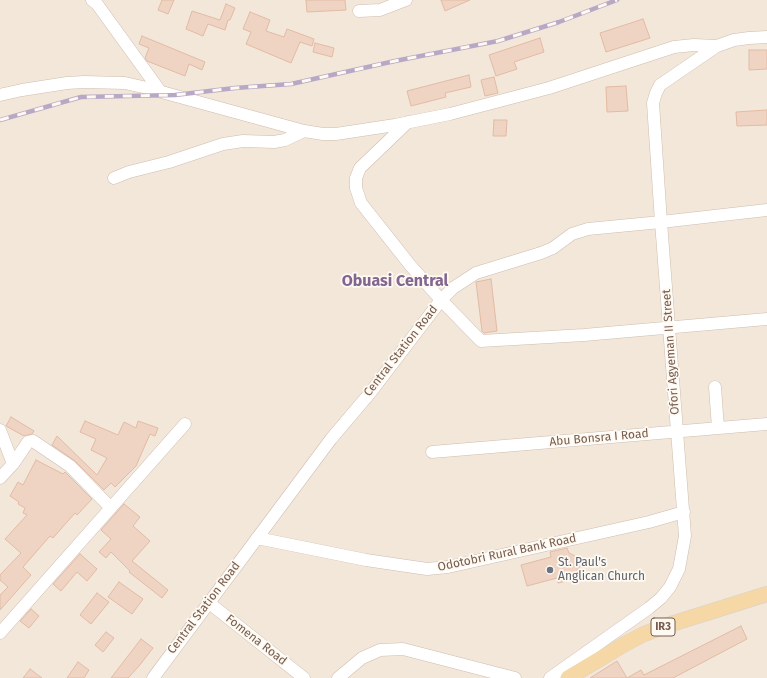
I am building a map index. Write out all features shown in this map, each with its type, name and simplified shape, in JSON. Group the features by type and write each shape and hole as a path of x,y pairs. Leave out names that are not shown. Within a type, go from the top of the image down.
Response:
{"main road":[{"name":"IR3","path":"568,678 644,634 767,594"}],"street":[{"path":"92,0 97,4 160,92"},
{"path":"359,11 380,10 406,0"},
{"name":"Ofori Agyeman II Street","path":"550,678 661,598 670,587 679,569 685,536 684,512 653,103 660,85 717,46 734,40 767,37"},
{"path":"0,95 45,86 84,82 125,83 304,131 323,134 336,134 450,114 549,88 674,47 694,45 717,46"},
{"path":"408,122 360,168 356,178 356,188 361,203 410,266 481,341 584,335 767,319"},
{"path":"114,178 128,172 169,162 223,144 243,142 274,142 286,140 304,131"},
{"name":"Central Station Road","path":"153,678 208,602 331,439 370,393 441,300 453,288 476,273 553,248 572,234 579,231 767,210"},
{"path":"715,387 718,428"},
{"path":"0,633 185,424"},
{"name":"Abu Bonsra I Road","path":"432,452 767,424"},
{"path":"0,430 13,464"},
{"path":"0,478 13,464 28,442 33,441 70,466 111,508"},
{"name":"Odotobri Rural Bank Road","path":"257,538 366,560 427,569 448,567 649,522 684,512"},
{"name":"Fomena Road","path":"208,602 304,678"},
{"path":"338,678 362,658 380,650 403,649 515,678"}],"shaded area":[{"path":"0,0 767,0 767,678 0,678"}],"building":[{"path":"162,0 174,0 168,14 158,10"},
{"path":"306,0 345,0 346,10 307,12"},
{"path":"441,0 470,0 445,11"},
{"path":"226,4 235,8 230,20 228,20 225,30 208,24 203,36 186,29 192,11 220,20"},
{"path":"250,12 270,20 266,31 284,37 287,29 314,39 312,46 300,42 291,63 246,44 251,32 243,29"},
{"path":"643,19 650,38 606,52 600,33"},
{"path":"142,36 205,62 202,70 189,64 185,76 147,61 145,58 149,48 139,44"},
{"path":"540,38 544,52 514,62 517,69 496,76 489,55"},
{"path":"315,43 334,48 332,57 313,52"},
{"path":"749,50 767,50 767,69 749,70"},
{"path":"469,75 471,87 445,93 446,97 411,106 407,91"},
{"path":"494,77 498,93 485,96 481,80"},
{"path":"626,86 628,111 607,112 606,87"},
{"path":"767,110 767,125 737,126 736,112"},
{"path":"494,120 507,120 506,136 493,136"},
{"path":"491,279 497,331 484,333 482,331 476,282"},
{"path":"11,417 34,431 32,434 24,436 6,426"},
{"path":"85,421 118,435 124,422 136,428 138,421 158,428 155,436 150,434 136,466 115,487 111,483 104,490 75,461 52,445 57,436 97,475 107,458 91,450 96,439 80,432"},
{"path":"36,460 63,474 65,472 92,499 77,515 75,513 53,538 50,536 23,567 31,575 0,610 0,595 8,587 0,580 0,575 21,553 5,539 27,515 23,513 25,508 18,504 19,502 10,496 18,482 23,485"},
{"path":"124,504 140,517 133,526 150,541 132,561 168,590 162,598 129,572 130,571 111,552 106,558 99,552 111,539 101,530"},
{"name":"St. Paul's Anglican Church","path":"567,548 569,553 579,558 581,565 574,574 575,579 558,583 557,578 527,586 521,565 551,557 550,552"},
{"path":"80,554 97,569 87,581 77,572 61,591 53,584"},
{"path":"119,582 143,599 132,614 108,597"},
{"path":"97,593 109,602 91,624 80,615"},
{"path":"31,609 39,616 29,628 20,621"},
{"path":"741,626 747,639 673,678 627,678 641,670 644,675"},
{"path":"106,632 114,638 103,652 95,645"},
{"path":"141,639 153,648 128,678 111,678"},
{"path":"617,661 627,678 590,678"},
{"path":"78,662 89,670 84,678 67,678"},
{"path":"30,669 42,678 23,678"}],"railway":[{"path":"0,120 81,97 175,95 235,88 291,84 395,61 498,41 559,22 617,0"}],"place":[{"name":"St. Paul's Anglican Church","path":"550,570"}],"district":[{"name":"Obuasi Central","path":"395,282"}]}
